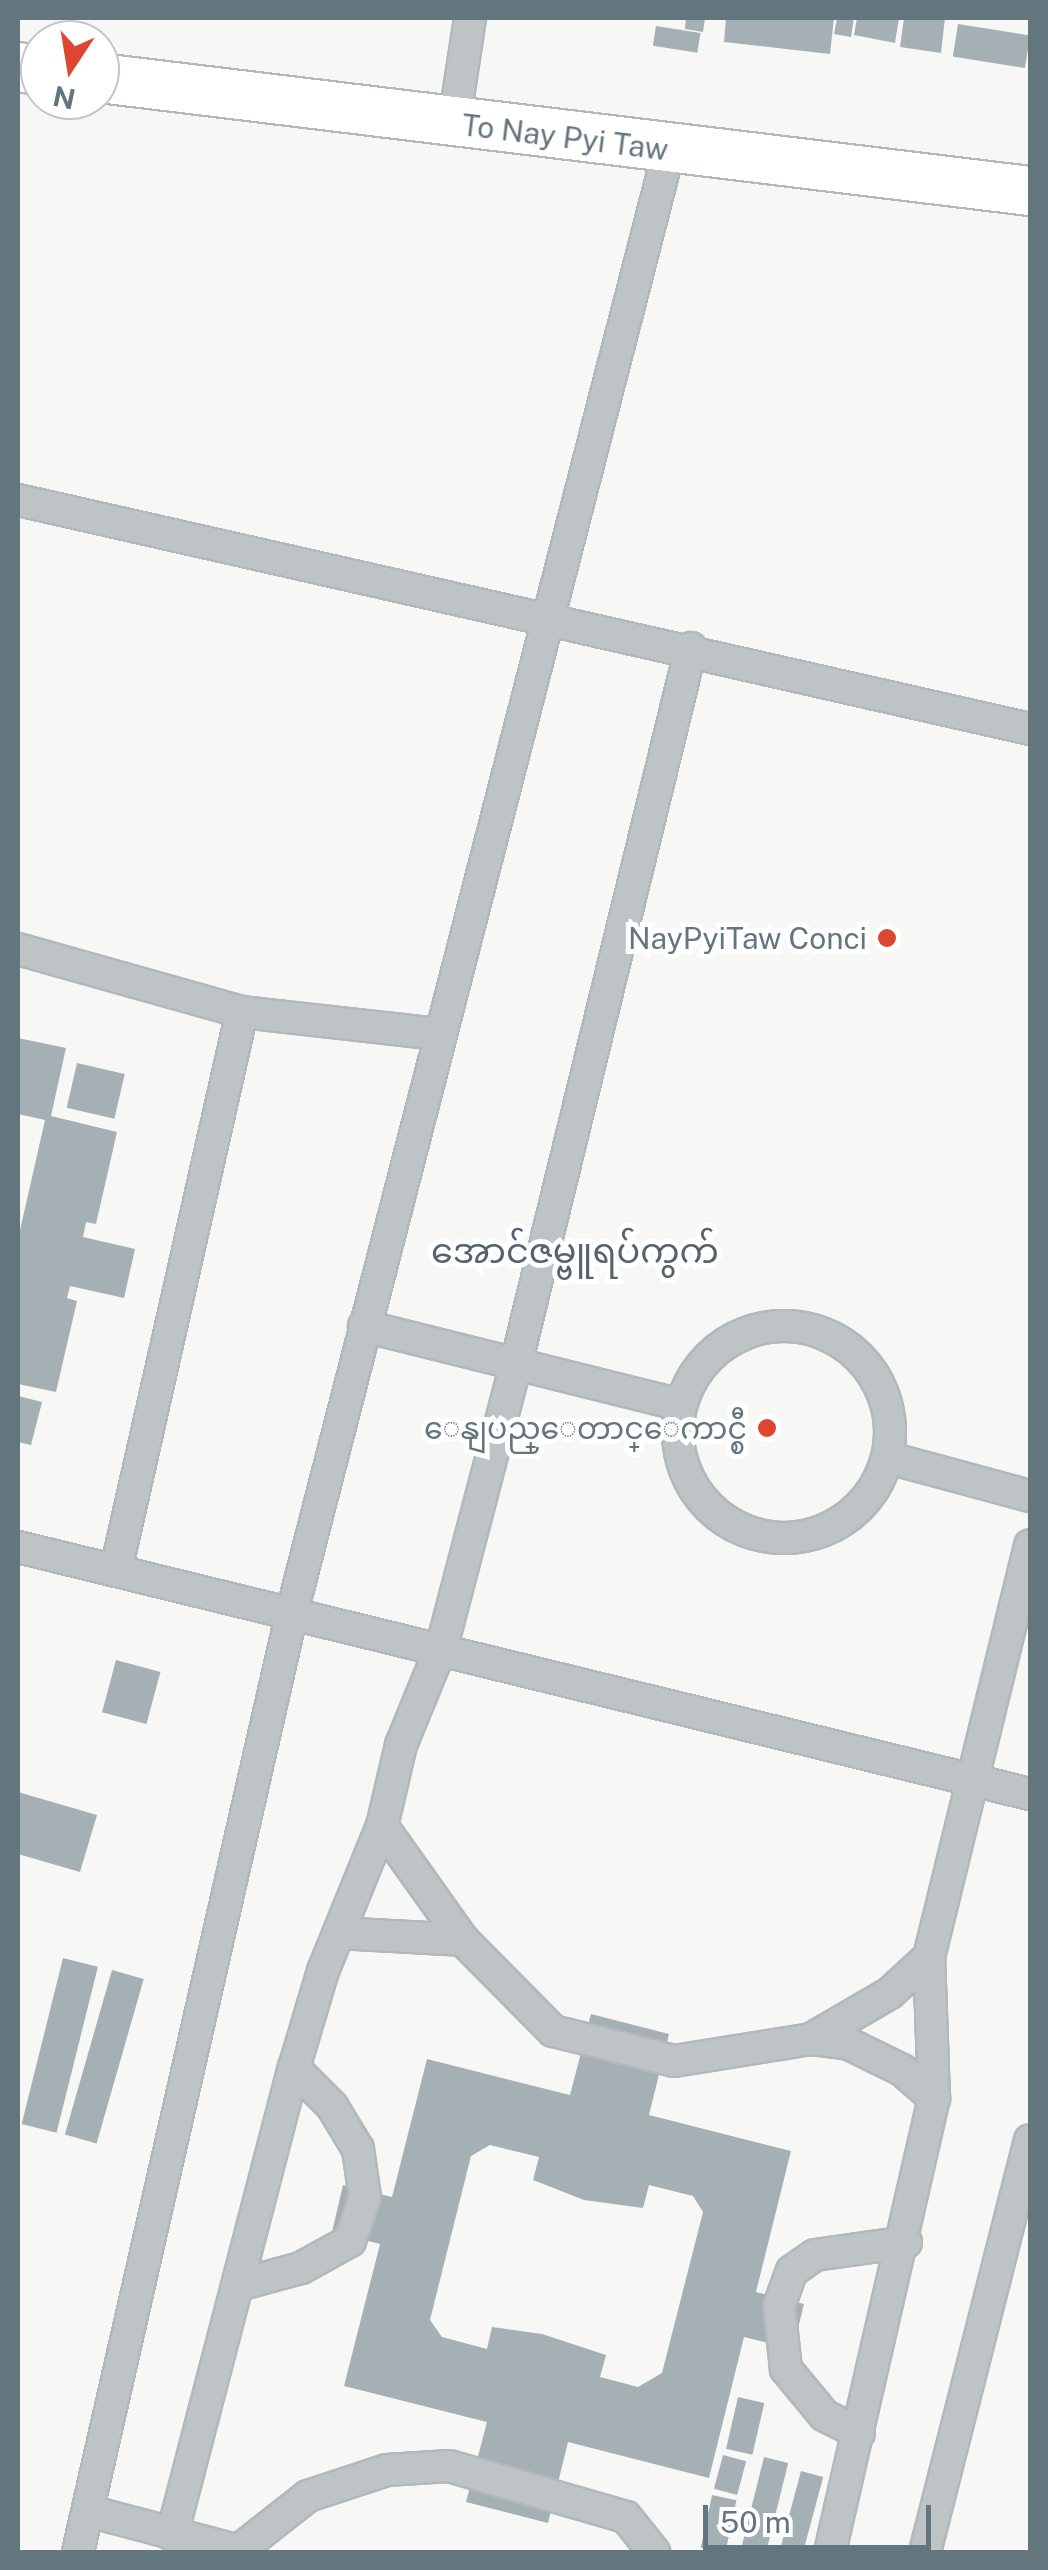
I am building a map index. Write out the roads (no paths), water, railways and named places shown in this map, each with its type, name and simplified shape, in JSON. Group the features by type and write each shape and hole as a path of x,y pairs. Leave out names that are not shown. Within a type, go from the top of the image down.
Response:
{"main road":[{"name":"To Nay Pyi Taw","path":"120,81 1030,191"}],"street":[{"path":"454,123 470,18"},
{"path":"78,2552 292,1612 545,614 668,150"},
{"path":"18,500 545,614 1030,730"},
{"path":"172,2534 242,2284 294,2068 338,1933 382,1826 401,1745 442,1644 517,1360 691,648"},
{"path":"18,949 242,1012 437,1034"},
{"path":"116,1570 242,1012"},
{"path":"364,1326 517,1360 680,1405"},
{"path":"799,1326 858,1355 881,1385 888,1458 875,1490 850,1516 816,1534 780,1538 740,1529 708,1508 687,1477 677,1442 680,1405 699,1366 727,1341 762,1328 799,1326"},
{"path":"888,1458 1030,1496"},
{"path":"830,2552 906,2242 934,2098 929,1957 1030,1545"},
{"path":"18,1547 442,1644 1030,1794"},
{"path":"382,1826 463,1940 553,2031 674,2061 811,2039 850,2044 902,2070 934,2098"},
{"path":"338,1933 463,1940"},
{"path":"811,2039 890,1993 929,1957"},
{"path":"242,2284 302,2268 350,2241 364,2197 358,2149 332,2106 294,2068"},
{"path":"925,2552 1030,2140"},
{"path":"859,2432 824,2415 786,2369 779,2306 792,2271 815,2255 906,2242"},
{"path":"90,2512 240,2552 308,2496 387,2470 449,2466 626,2517 654,2552"}],"place":[{"name":"NayPyiTaw Conci","path":"887,938"},
{"name":"ေနျပည္ေတာင္ေကာင္စီ","path":"767,1428"}],"district":[{"name":"အောင်ဇမ္ဗူရပ်ကွက်","path":"575,1251"}]}
